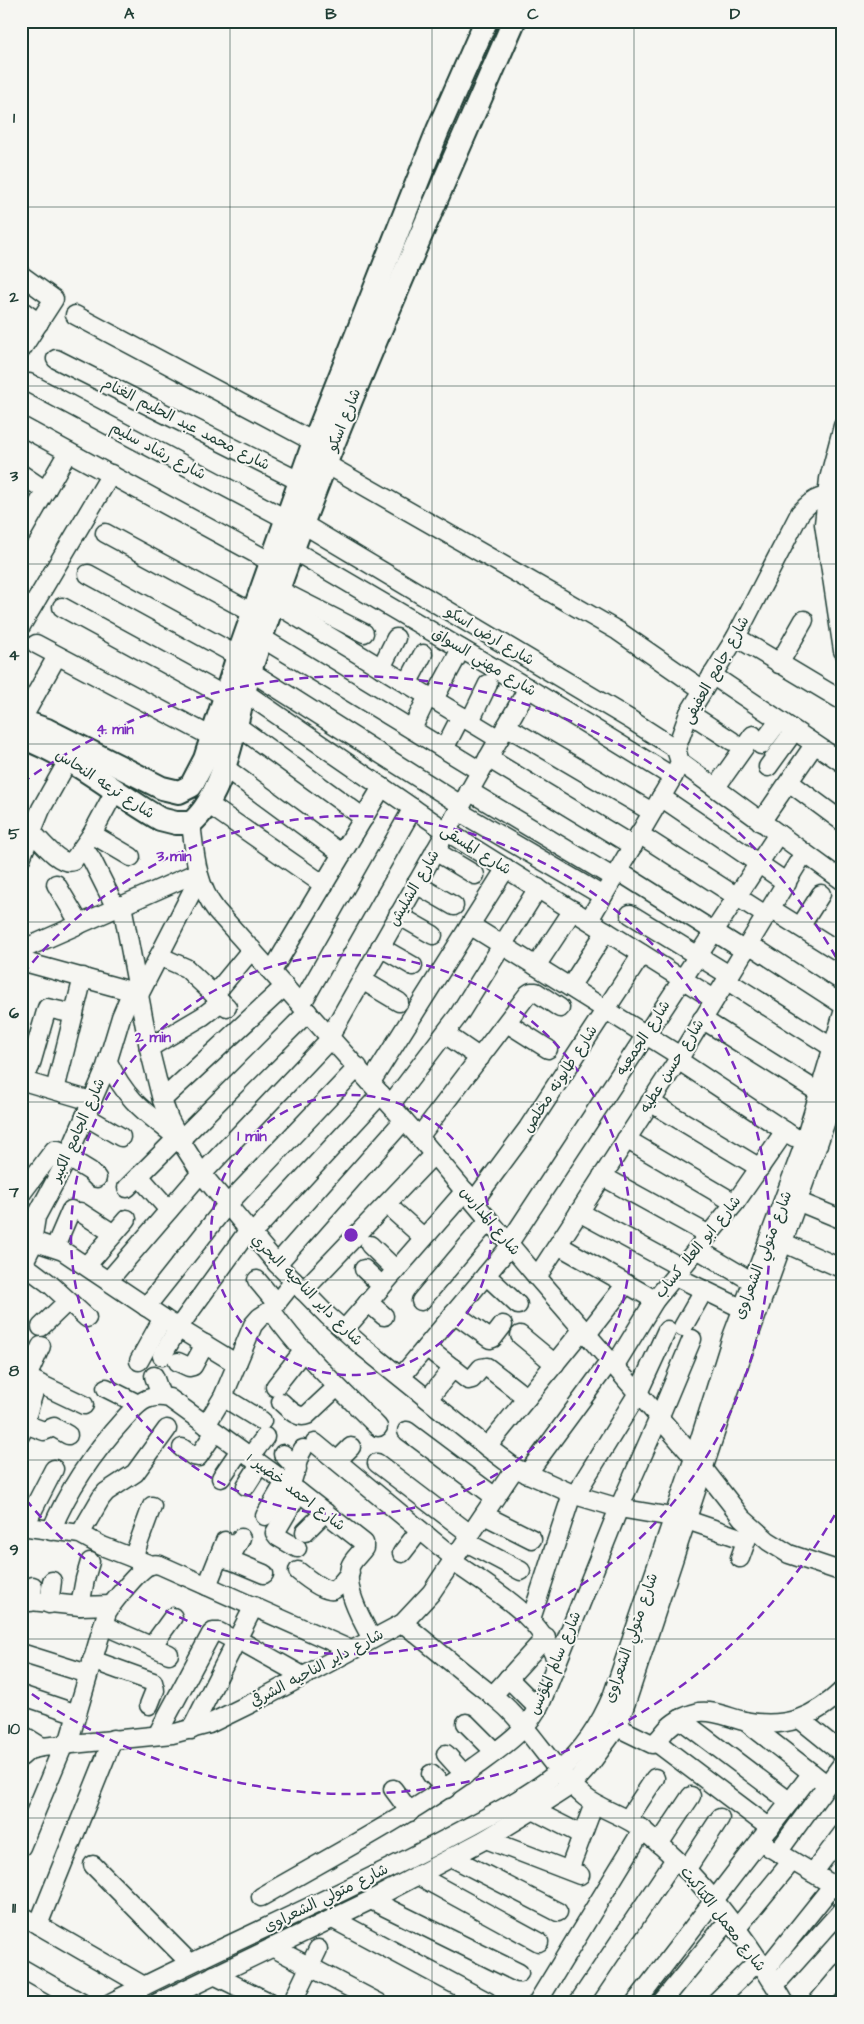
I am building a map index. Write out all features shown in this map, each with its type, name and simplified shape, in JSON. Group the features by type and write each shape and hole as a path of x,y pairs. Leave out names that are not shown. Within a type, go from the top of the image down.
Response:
{"main road":[{"name":"شارع اسكو","path":"191,786 205,760 212,737 234,694 244,663 253,613 271,562 295,522 308,486 314,442 438,130 486,21"},
{"name":"شارع اسكو","path":"308,486 326,464 395,295 514,21"},
{"name":"شارع اسكو","path":"244,663 262,638 293,550 295,522"},
{"name":"شارع اسكو","path":"191,823 201,816 224,767 236,725 234,694"},
{"name":"شارع ترعه النحاس","path":"21,721 46,730 162,788 179,792 191,786"},
{"name":"شارع ترعه النحاس","path":"21,738 39,744 69,759 160,819 176,823 191,823"}],"street":[{"path":"21,275 54,299 21,350"},
{"path":"21,310 39,323"},
{"path":"76,315 314,442"},
{"name":"شارع محمد عبد الحليم الغنام","path":"56,359 308,486"},
{"name":"شارع رشاد سليم","path":"29,383 295,522"},
{"path":"21,426 271,562"},
{"path":"843,426 834,457 843,564"},
{"path":"22,531 68,452"},
{"path":"326,464 618,631 703,690"},
{"path":"21,474 46,491"},
{"path":"21,626 111,474"},
{"path":"838,497 824,524 843,651"},
{"name":"شارع جامع العفيفى","path":"589,920 657,805 676,763 689,714 736,637 800,513 812,501 838,497"},
{"name":"شارع ارض اسكو","path":"295,522 631,720 676,763"},
{"path":"105,533 253,613"},
{"name":"شارع مهني السواق","path":"293,550 528,688 676,763"},
{"path":"88,574 244,663 463,802 603,896"},
{"path":"277,596 364,633"},
{"path":"277,596 381,668 465,718 503,732 657,805 759,864 787,883"},
{"name":"شارع المسقى","path":"62,607 234,694 382,787 446,831 714,1000"},
{"path":"779,664 804,620"},
{"path":"736,637 843,702"},
{"path":"262,638 444,749 484,765 636,840 737,896 800,928 843,954"},
{"path":"381,668 396,638"},
{"path":"36,644 212,737"},
{"path":"412,729 461,649"},
{"path":"408,684 423,654"},
{"path":"21,721 57,656"},
{"path":"712,675 843,763"},
{"path":"444,749 488,684"},
{"name":"شارع الشليش","path":"108,1280 201,1174 330,1037 528,688"},
{"path":"689,714 732,741"},
{"path":"716,787 757,740 779,721"},
{"path":"236,725 364,818"},
{"path":"768,767 794,731"},
{"path":"762,822 814,745"},
{"path":"21,858 41,809 69,759"},
{"path":"676,763 716,787 843,881"},
{"path":"224,767 342,854"},
{"path":"789,782 843,822"},
{"path":"272,971 382,787"},
{"path":"32,832 64,862 72,861 88,841 115,790"},
{"path":"463,802 616,874 714,931 747,947 843,1005"},
{"path":"208,804 324,885"},
{"path":"169,1210 133,1182 178,1139 305,1008 413,808"},
{"name":"شارع المدارس","path":"191,823 198,875 208,900 381,1093 698,1463 748,1533 768,1541 789,1554 843,1572"},
{"name":"شارع الجمعيه","path":"400,1377 510,1244 778,834"},
{"path":"88,841 131,857"},
{"name":"شارع داير الناحيه البحري","path":"88,841 92,860 119,906 136,993 162,1100 178,1139 201,1174 226,1206 277,1264 344,1330 487,1447 521,1471 574,1495 618,1508 680,1518 748,1533"},
{"path":"435,851 475,875"},
{"name":"شارع حسن عطيه","path":"537,1277 679,1058 804,853"},
{"path":"381,1093 470,925 506,868"},
{"path":"21,950 119,906 198,875"},
{"name":"شارع الجامع الكبير","path":"22,1266 33,1241 36,1217 68,1156 108,1062 121,1017 159,956 198,875"},
{"path":"56,884 80,924"},
{"path":"416,884 454,906"},
{"path":"205,1344 192,1366 189,1367 170,1359 178,1328 250,1233 381,1093 445,1034 538,888"},
{"path":"800,928 821,894"},
{"path":"536,966 572,910"},
{"path":"630,914 698,956 832,1048"},
{"path":"398,915 433,935"},
{"path":"470,925 646,1034 804,1143"},
{"path":"570,987 606,931"},
{"path":"380,947 413,966"},
{"path":"149,1048 203,1016 221,1001 252,949"},
{"name":"شارع طابونه مخلص","path":"344,1330 424,1238 469,1196 528,1128 642,954"},
{"path":"159,956 186,968 221,1001"},
{"path":"21,961 136,993"},
{"path":"55,1090 83,978"},
{"path":"362,980 399,1002"},
{"path":"162,1100 285,986"},
{"path":"419,1137 531,992 536,992 560,1008"},
{"path":"74,1014 47,1008 30,1075 88,1108 121,1138"},
{"name":"شارع متولي الشعراوى","path":"157,2003 333,1919 486,1839 573,1784 617,1727 743,1309 804,1143 827,1109 832,1048 843,1013"},
{"path":"702,1020 827,1109"},
{"path":"507,1023 548,1049"},
{"path":"445,1034 480,1058"},
{"path":"108,1062 127,1096 178,1139"},
{"path":"134,1356 154,1313 226,1206 358,1068"},
{"name":"شارع متولي الشعراوى","path":"698,1463 782,1242 827,1109 843,1071"},
{"path":"650,1102 760,1168"},
{"path":"277,1264 404,1120"},
{"name":"شارع ابو العلا كساب","path":"521,1471 612,1363 655,1300 735,1202 785,1131"},
{"path":"626,1139 735,1202"},
{"path":"21,1194 54,1150 57,1149 90,1171 97,1178"},
{"path":"182,1448 198,1457 253,1325 298,1286 434,1154"},
{"path":"602,1176 709,1235"},
{"path":"797,1201 843,1220"},
{"path":"55,1247 76,1211 114,1234"},
{"path":"395,1212 424,1238"},
{"path":"580,1212 679,1272 704,1290 743,1309"},
{"path":"87,1265 127,1219"},
{"path":"421,1301 489,1220"},
{"path":"33,1241 55,1247 87,1265 154,1313 237,1364"},
{"path":"782,1242 843,1269"},
{"path":"370,1245 396,1270"},
{"path":"558,1245 655,1300"},
{"path":"698,1249 753,1282"},
{"path":"22,1266 51,1285 87,1318"},
{"path":"364,1269 382,1286"},
{"path":"486,1275 518,1305"},
{"path":"256,1280 304,1350 337,1387 378,1427"},
{"path":"487,1447 555,1364 626,1284"},
{"path":"531,1619 574,1495 638,1393 681,1332 704,1290"},
{"path":"40,1327 68,1301"},
{"path":"368,1302 384,1316"},
{"path":"454,1313 490,1339 493,1338 503,1325"},
{"name":"شارع سالم المؤنس","path":"261,1897 410,1812 446,1789 525,1728 538,1708 618,1508 659,1418 681,1332"},
{"path":"520,1335 555,1364"},
{"path":"41,1346 28,1378 22,1431 44,1431 54,1427 68,1435"},
{"path":"426,1347 468,1380 472,1379 486,1366 527,1398"},
{"path":"304,1350 278,1394 297,1416 307,1415 337,1387"},
{"path":"428,1399 453,1368"},
{"path":"51,1531 65,1499 79,1476 115,1430 138,1404 152,1397 161,1396 154,1376"},
{"path":"28,1378 84,1405"},
{"path":"106,1388 138,1404"},
{"name":"شارع احمد خضير 1","path":"161,1396 176,1402 250,1457 293,1482 325,1512 365,1544 351,1565 350,1573"},
{"path":"223,1396 264,1429 250,1457 246,1486"},
{"path":"80,1534 101,1498 106,1492 135,1473 167,1429"},
{"path":"406,1431 495,1497"},
{"path":"297,1548 278,1537 275,1533 293,1482 298,1459 309,1446 337,1462 420,1530 453,1560 531,1619 546,1637 557,1661"},
{"path":"337,1462 351,1447"},
{"path":"283,1454 293,1482"},
{"path":"221,1478 250,1457"},
{"path":"377,1462 468,1538 521,1571"},
{"path":"54,1469 23,1526 80,1534 151,1565 160,1565 351,1650"},
{"name":"شارع داير الناحيه الشرقي","path":"21,1757 29,1750 42,1747 191,1730 218,1719 403,1623 431,1594 495,1497 521,1471"},
{"path":"265,1516 293,1482"},
{"path":"133,1558 152,1506"},
{"path":"305,1532 325,1512"},
{"path":"484,1514 532,1539"},
{"name":"شارع متولي الشعراوى","path":"110,2003 407,1860 516,1800 559,1771 575,1755 605,1713 680,1518"},
{"path":"402,1553 420,1530"},
{"path":"740,1558 748,1533"},
{"path":"207,1586 229,1549 264,1574"},
{"path":"80,1606 90,1562"},
{"path":"21,1847 66,1744 102,1625 111,1605 143,1570 151,1565"},
{"path":"298,1571 331,1591 350,1573"},
{"path":"350,1573 354,1602 372,1639"},
{"path":"49,1604 52,1581"},
{"path":"28,1596 49,1604 111,1605"},
{"path":"191,1730 254,1606"},
{"path":"152,1646 174,1617"},
{"name":"شارع معمل الكتاكيت","path":"403,1623 509,1710 559,1771 594,1804 628,1819 643,1830 681,1865 732,1925 775,1985 784,2002"},
{"path":"102,1625 169,1654"},
{"path":"157,1735 211,1634 214,1632 219,1632 236,1640 303,1676"},
{"path":"492,1696 546,1637"},
{"path":"21,1653 153,1682 155,1690 149,1706"},
{"path":"508,1678 538,1708"},
{"path":"21,1695 76,1714"},
{"path":"617,1727 652,1744 670,1726 702,1712 713,1712 746,1721 776,1723 801,1720 841,1695"},
{"path":"680,1720 790,1802"},
{"path":"801,1720 843,1754"},
{"path":"746,1721 827,1785"},
{"path":"466,1723 495,1752"},
{"path":"21,1734 42,1747"},
{"path":"38,1925 113,1739"},
{"path":"656,1742 765,1835 785,1857 838,1889 761,1965 715,2003"},
{"path":"446,1754 465,1775"},
{"path":"661,2003 732,1925 785,1857 827,1785 843,1763"},
{"path":"635,2003 812,1773"},
{"path":"431,1774 446,1789"},
{"path":"628,1819 655,1778"},
{"path":"393,1790 410,1812"},
{"path":"659,1844 691,1796"},
{"path":"486,1839 574,1872 582,1835 594,1804"},
{"path":"533,1810 582,1835"},
{"path":"578,2003 681,1865 720,1818"},
{"path":"537,2003 643,1830"},
{"path":"813,1873 843,1833"},
{"path":"451,1858 558,1912"},
{"path":"93,1865 190,1963"},
{"path":"417,1875 540,1942"},
{"path":"371,1900 519,1974"},
{"path":"775,1985 843,1909"},
{"path":"21,1915 144,1986"},
{"path":"333,1919 488,2002"},
{"path":"272,1947 379,2003"},
{"path":"292,2003 318,1949"},
{"path":"21,1968 82,2003"},
{"path":"817,2003 843,1972"},
{"path":"214,1975 271,2003"},
{"path":"174,1994 190,2003"}]}
